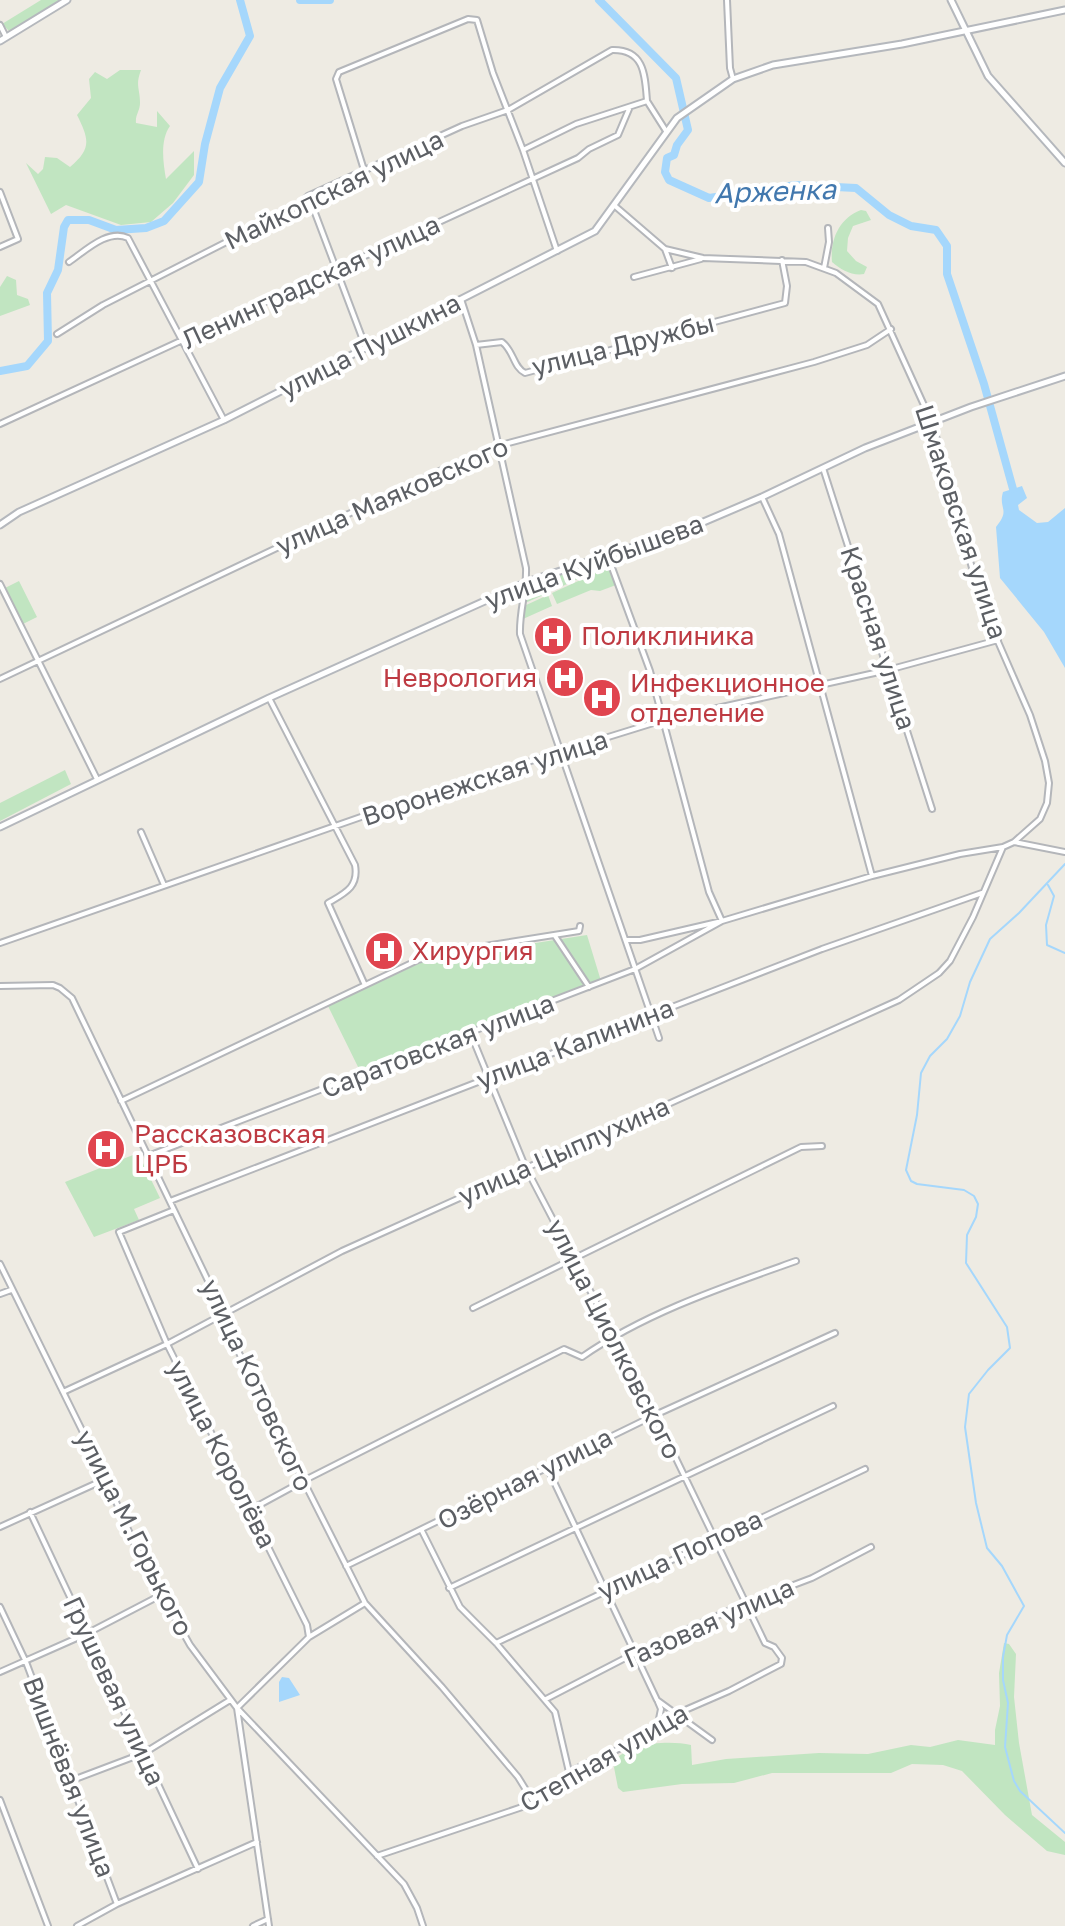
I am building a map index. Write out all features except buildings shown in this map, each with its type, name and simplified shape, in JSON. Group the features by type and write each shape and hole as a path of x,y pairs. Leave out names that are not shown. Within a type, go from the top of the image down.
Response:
{"street":[{"path":"0,25 3,39 67,0"},
{"path":"727,0 733,79"},
{"path":"951,0 988,76 1065,163"},
{"name":"улица Пушкина","path":"0,525 19,512 224,420 595,231 677,118 733,79 773,65 902,44 1065,10"},
{"path":"364,170 336,79 339,72 468,19 477,20 557,251"},
{"name":"Майкопская улица","path":"57,334 103,305 297,206 308,196 462,126 508,110 612,50 625,50 636,57 646,76 647,101"},
{"path":"523,150 576,124 647,101 666,131"},
{"name":"Ленинградская улица","path":"0,424 578,158 618,135 629,109"},
{"path":"0,192 18,239 0,247"},
{"path":"308,196 366,348"},
{"name":"Шмаковская улица","path":"615,206 665,249 703,258 806,262 836,273 878,304 932,422 975,579 1030,715 1045,761 1049,783 1047,803 1040,819 1014,842"},
{"path":"824,268 828,228"},
{"path":"69,262 106,238 122,235 131,243 224,420"},
{"path":"665,249 672,268"},
{"name":"Шмаковская улица","path":"634,277 703,258"},
{"name":"улица Дружбы","path":"476,345 502,342 510,348 519,370 525,373 785,303 787,286 782,260"},
{"path":"461,299 476,345 527,582 521,605 520,634 659,1038"},
{"name":"улица Маяковского","path":"0,679 499,446 814,362 867,345 891,329"},
{"name":"улица Куйбышева","path":"0,827 269,698 527,582 687,529 865,448 971,407 1065,376"},
{"name":"Красная улица","path":"823,468 932,809"},
{"path":"762,497 779,534 872,876"},
{"path":"607,554 650,671 709,892 722,921"},
{"path":"0,584 97,779"},
{"name":"Воронежская улица","path":"0,943 447,787 663,720 888,670 998,640"},
{"path":"269,698 355,865 357,877 351,888 328,903 364,983"},
{"path":"141,832 164,885"},
{"path":"1014,842 1065,852"},
{"name":"Саратовская улица","path":"625,940 640,940 722,921 872,876 1014,842"},
{"name":"улица Цыплухина","path":"63,1392 167,1344 342,1251 899,1000 939,973 950,961 1003,847"},
{"name":"улица Калинина","path":"170,1201 822,949 982,893"},
{"name":"Саратовская улица","path":"148,1156 635,969 722,921"},
{"path":"121,1101 364,983 438,954 555,936 579,931 580,926"},
{"path":"555,936 589,987"},
{"name":"улица Котовского","path":"0,986 41,984 67,992 78,1007 224,1314 235,1345 365,1603 442,1687 518,1777 534,1803"},
{"name":"улица Циолковского","path":"470,1032 525,1166 655,1415 765,1643 781,1654 781,1664"},
{"path":"473,1308 801,1147 822,1146"},
{"name":"улица Королёва","path":"174,1210 119,1232 167,1344 307,1625 309,1637"},
{"path":"250,1510 564,1349 582,1357 613,1335 796,1261"},
{"name":"улица М.Горького","path":"0,1264 106,1479 138,1552 190,1645 237,1708 404,1884 423,1926"},
{"path":"0,1294 11,1290"},
{"name":"Озёрная улица","path":"346,1566 655,1415 835,1333"},
{"path":"449,1588 833,1406"},
{"path":"547,1467 661,1709 658,1725"},
{"name":"улица Попова","path":"496,1643 865,1469"},
{"path":"0,1527 106,1479"},
{"name":"Грушевая улица","path":"30,1512 198,1869"},
{"path":"422,1531 460,1607 496,1643 555,1712 569,1772"},
{"name":"Газовая улица","path":"546,1699 635,1653 746,1603 812,1578 871,1547"},
{"path":"0,1672 86,1634 161,1595"},
{"path":"269,1926 237,1708 309,1637 365,1603"},
{"name":"Вишнёвая улица","path":"0,1607 26,1662 117,1904"},
{"name":"Степная улица","path":"377,1856 534,1803 561,1786 569,1772 625,1746 676,1714 781,1664"},
{"path":"70,1781 144,1753 230,1700"},
{"path":"657,1700 712,1740"},
{"path":"0,1800 48,1926"},
{"path":"77,1926 117,1904 257,1842"},
{"path":"253,1926 268,1919"}],"green space":[{"path":"41,0 59,0 10,32 2,24"},
{"path":"120,70 141,70 136,123 157,127 157,111 170,126 164,144 166,179 194,151 194,175 173,203 151,222 121,225 66,205 51,214 26,163 38,174 43,169 45,157 57,158 70,167 77,161 85,149 86,137 77,115 91,98 89,79 95,72 107,79"},
{"path":"861,210 866,211 871,220 853,226 847,251 867,267 864,274 847,272 832,262 834,238 847,218"},
{"path":"7,276 16,280 17,295 28,299 30,305 0,316 0,287"},
{"path":"605,559 608,565 552,591 547,580"},
{"path":"609,567 616,585 600,591 591,590 557,604 552,593"},
{"path":"19,581 37,617 23,624 5,588"},
{"path":"543,581 548,593 525,603 528,588"},
{"path":"548,595 552,606 523,619 524,606"},
{"path":"65,770 71,784 0,821 0,803"},
{"path":"587,935 601,981 361,1073 328,1006 426,960"},
{"path":"138,1153 160,1198 134,1209 139,1220 94,1237 65,1182"},
{"path":"1004,1643 1009,1644 1016,1654 1014,1697 1032,1815 1065,1842 1065,1855 1047,1851 1005,1815 962,1771 943,1765 912,1764 891,1773 772,1773 734,1783 682,1784 623,1792 618,1788 613,1762 638,1747 660,1743 691,1745 692,1765 726,1759 819,1753 868,1754 911,1745 930,1747 958,1740 995,1745"}],"water":[{"path":"1022,486 1027,498 1018,505 1019,510 1037,523 1048,522 1065,508 1065,668 1044,632 1000,578 996,527 1003,512 1003,492"},
{"path":"282,1677 289,1678 300,1695 279,1702"}],"waterway":[{"name":"Арженка","path":"0,371 27,366 48,341 47,293 58,270 64,227 68,220 89,220 116,230 146,228 164,221 199,182 205,144 220,88 250,36 240,0"},
{"name":"Арженка","path":"300,0 330,0"},
{"name":"Арженка","path":"599,0 676,78 688,130 674,155 667,158 665,172 669,180 709,198 796,185 856,188 889,215 911,226 936,230 947,246 947,274 984,384 1013,489"},
{"path":"1065,864 990,939 970,982 960,1016 921,1073 917,1115 906,1170 911,1181 917,1184 964,1190 974,1196 978,1204 976,1217 967,1235 966,1263 1007,1327 1010,1348 969,1394 965,1427 976,1503 987,1548 1002,1566 1024,1606 1007,1635 1003,1657 1003,1680 1008,1703 1005,1747 1014,1781 1020,1791 1065,1833"},
{"path":"1048,885 1054,896 1046,925 1047,945 1065,953"}],"place":[{"name":"Поликлиника","path":"553,636"},
{"name":"Неврология","path":"565,678"},
{"name":"Инфекционное отделение","path":"602,698"},
{"name":"Хирургия","path":"384,951"},
{"name":"Рассказовская ЦРБ","path":"106,1149"}]}
